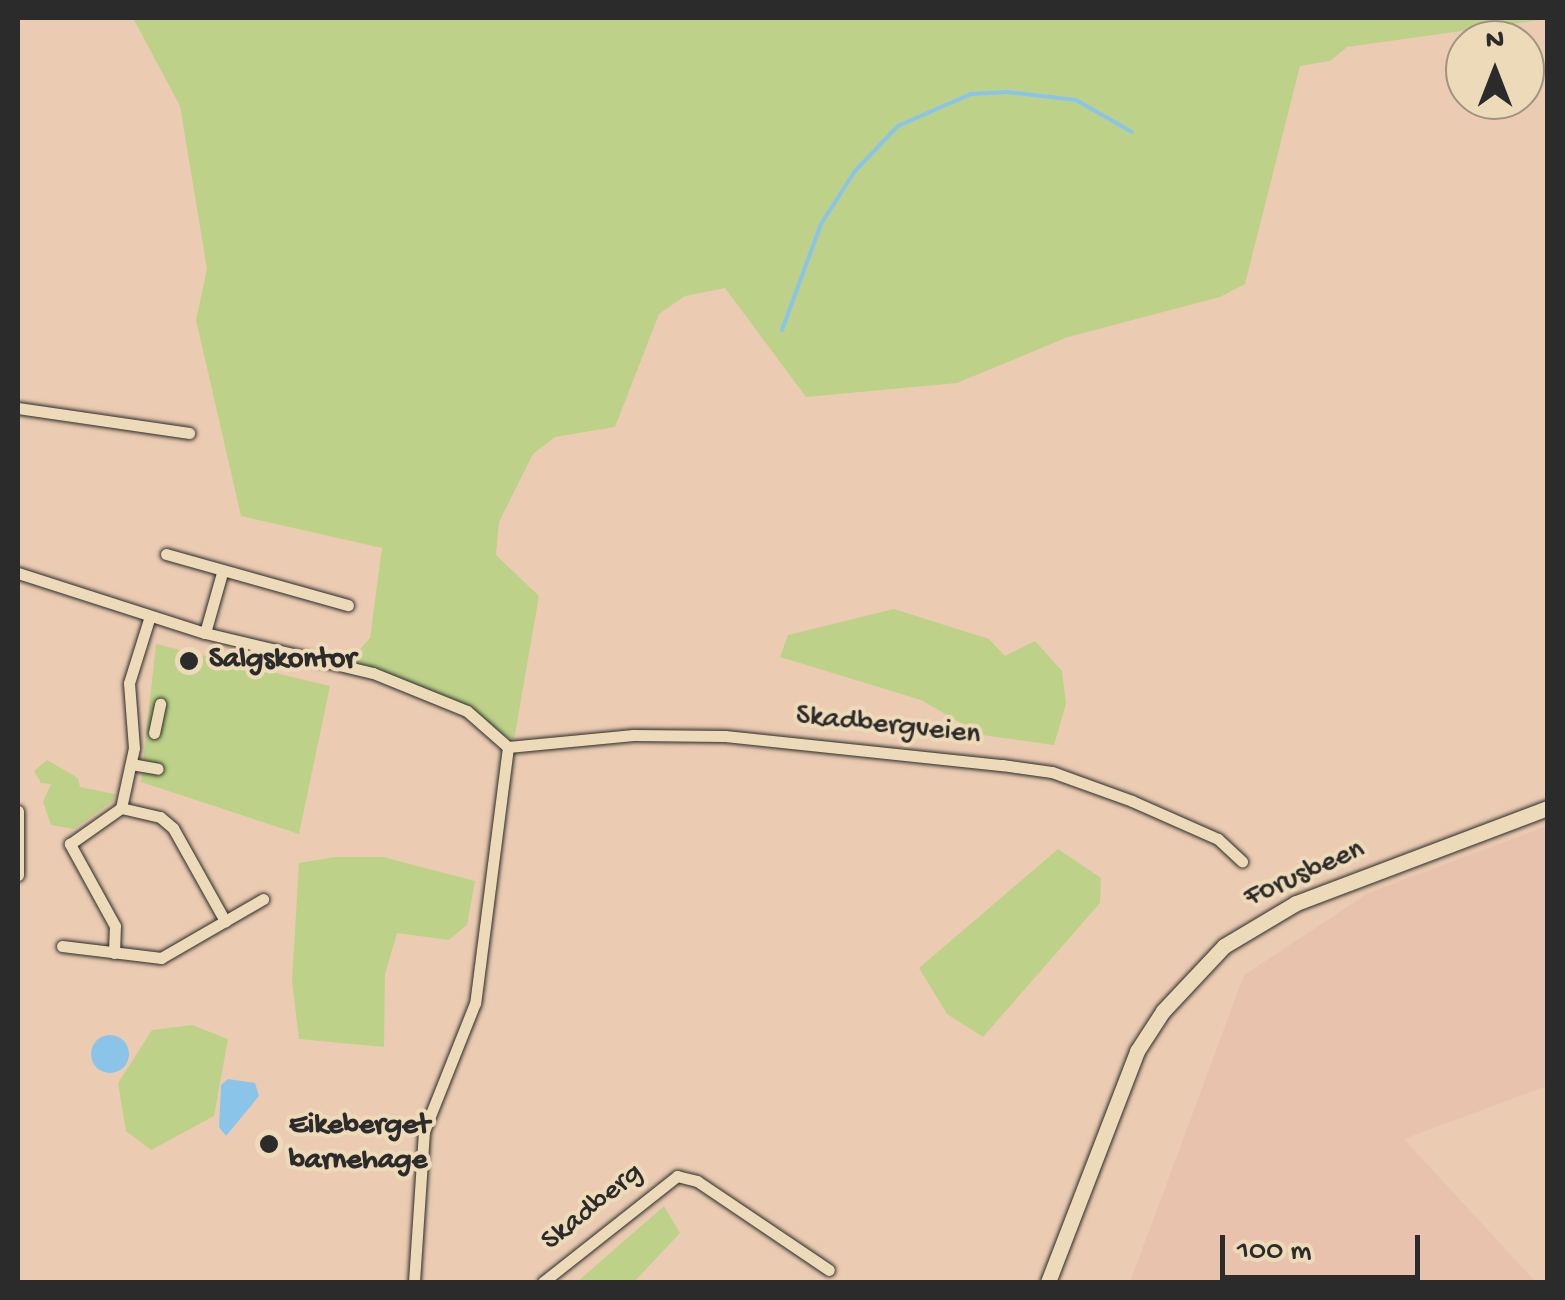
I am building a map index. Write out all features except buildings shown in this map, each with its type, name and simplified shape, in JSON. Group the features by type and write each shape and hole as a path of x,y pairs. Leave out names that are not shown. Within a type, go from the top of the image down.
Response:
{"main road":[{"name":"Forusbeen","path":"1048,1282 1137,1051 1163,1011 1214,957 1296,903 1548,808"}],"street":[{"path":"18,408 188,433"},
{"path":"166,554 222,573 348,605"},
{"path":"205,633 222,573"},
{"path":"18,574 205,633 372,674 466,711 508,747 475,1004 424,1131 414,1282"},
{"path":"114,953 115,926 70,844 121,808 131,764 129,683 150,616"},
{"path":"154,733 160,704"},
{"name":"Skadbergveien","path":"508,747 632,735 726,736 1019,767 1132,800 1218,840 1242,860"},
{"path":"131,764 158,769"},
{"path":"121,808 167,822 225,921"},
{"path":"18,811 18,875"},
{"path":"62,946 161,958 262,898"},
{"name":"Skadberg","path":"543,1282 677,1176 698,1181 829,1270"}],"shaded area":[{"path":"1547,826 1547,1086 1404,1139 1536,1282 1130,1282 1244,975 1368,893"}],"green space":[{"path":"133,18 1548,19 1445,20 1445,33 1347,47 1330,61 1300,66 1245,284 1220,297 1068,337 957,383 806,397 725,288 685,296 659,314 615,427 555,437 533,454 499,522 496,555 539,596 514,740 348,663 370,638 382,548 241,516 196,320 207,269 180,106"},
{"path":"894,609 989,639 1005,656 1035,641 1062,671 1066,704 1054,745 982,735 921,700 780,657 788,635"},
{"path":"156,644 330,686 299,834 141,782"},
{"path":"47,760 78,778 80,787 115,794 113,801 74,829 51,825 43,802 51,784 41,783 34,771"},
{"path":"1058,849 1101,878 1100,903 983,1037 947,1014 919,968"},
{"path":"335,857 383,857 475,881 467,925 449,940 397,933 385,974 384,1047 299,1039 292,981 299,863"},
{"path":"192,1025 228,1039 214,1116 151,1150 126,1131 118,1083 152,1030"},
{"path":"664,1206 680,1233 634,1282 577,1282"}],"water":[{"path":"110,1035 123,1041 129,1054 123,1067 110,1073 97,1067 91,1054 97,1041"},
{"path":"228,1079 255,1083 259,1096 226,1136 219,1127 221,1085"}],"waterway":[{"path":"782,330 821,224 855,171 898,126 971,94 1007,92 1076,100 1132,132"}],"place":[{"name":"Salgskontor","path":"189,661"},
{"name":"Eikeberget barnehage","path":"269,1144"}]}
